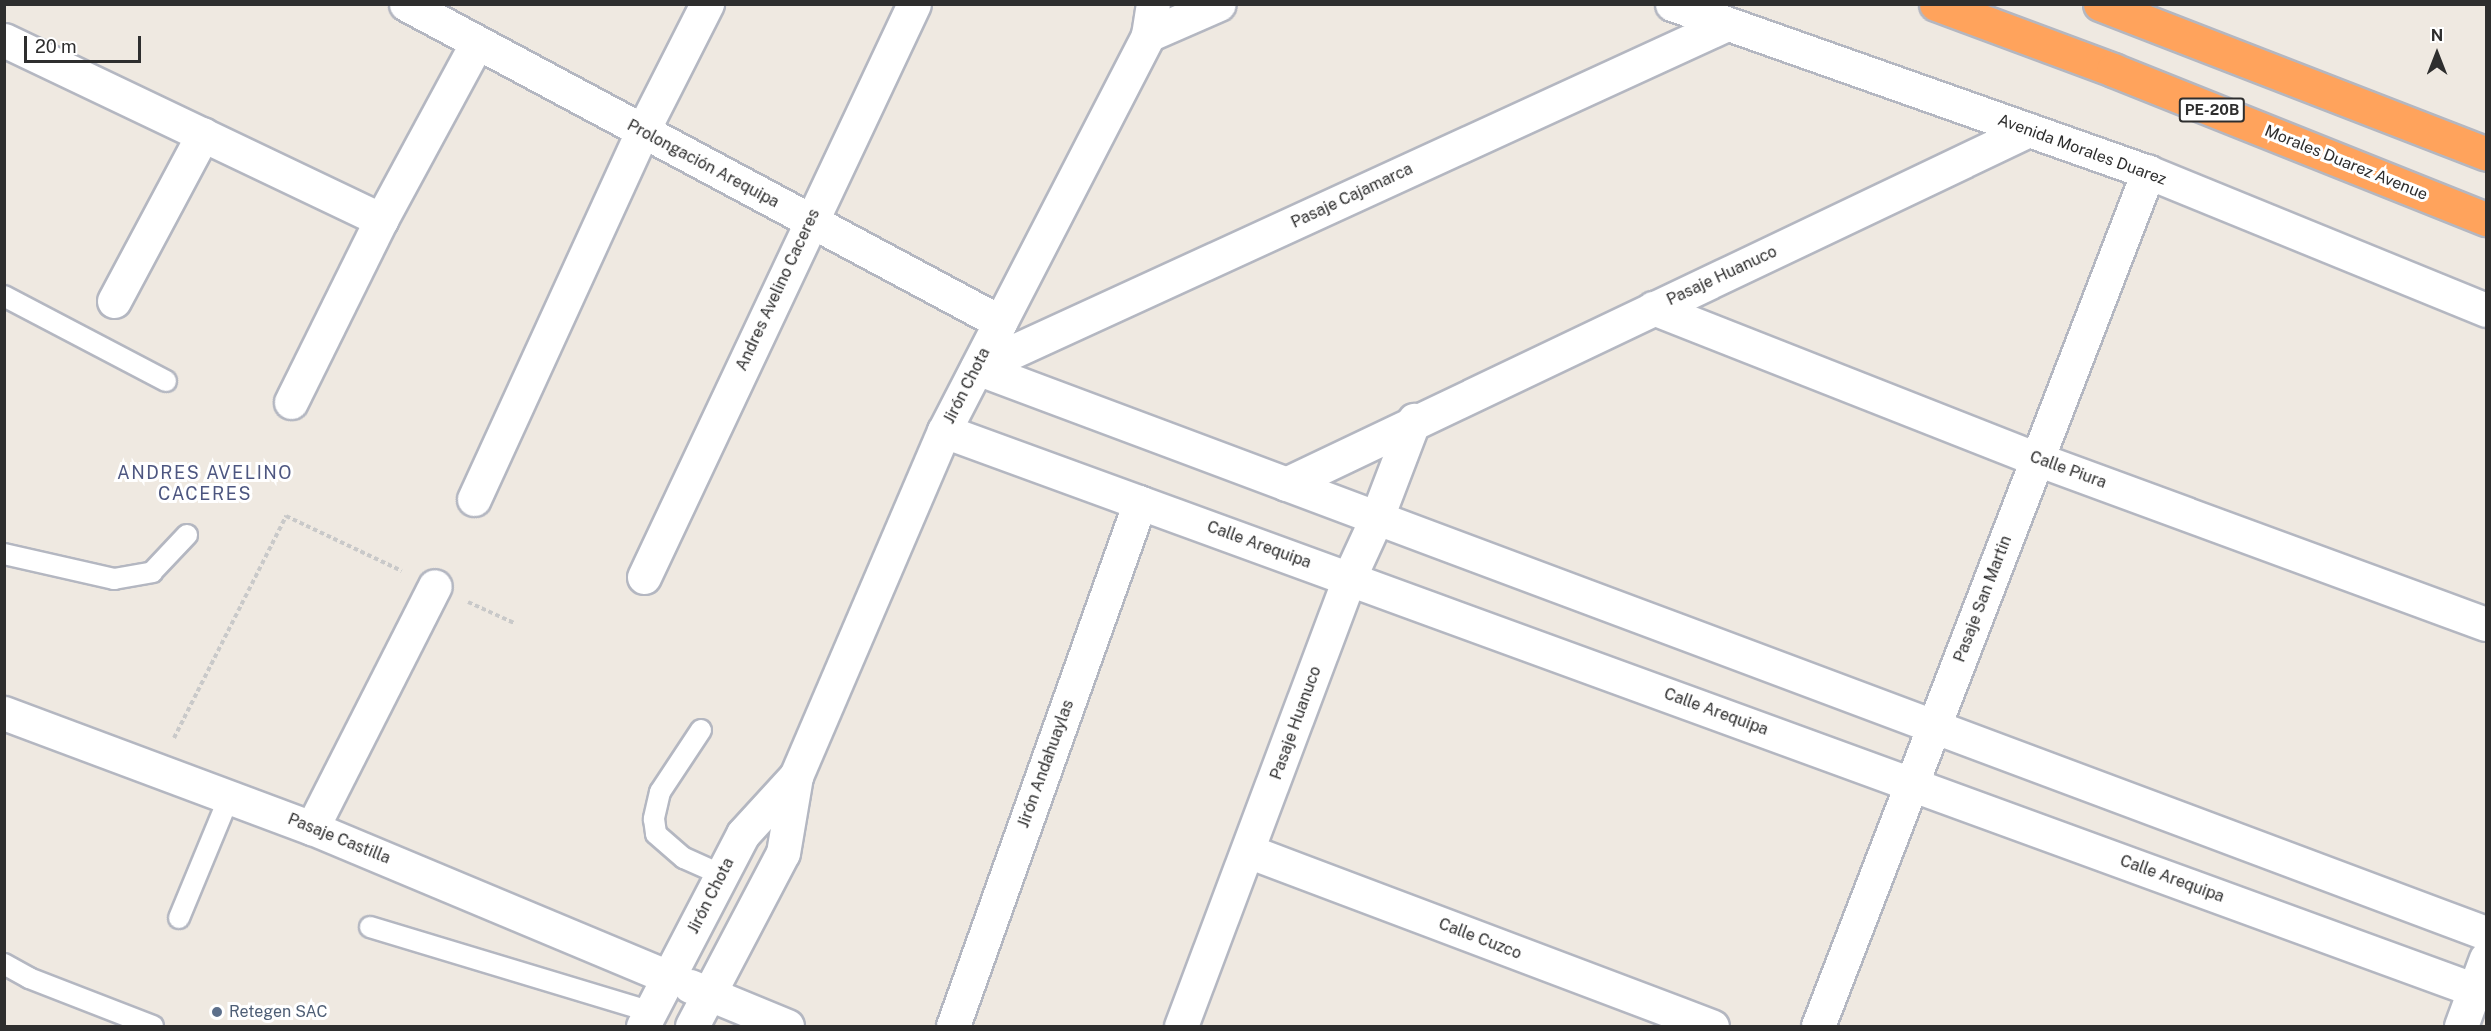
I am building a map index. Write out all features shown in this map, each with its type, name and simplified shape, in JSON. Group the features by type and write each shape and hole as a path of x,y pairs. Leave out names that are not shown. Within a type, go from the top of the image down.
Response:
{"highway":[{"name":"Morales Duarez Avenue","path":"1936,4 2113,70 2487,219"},
{"path":"2100,4 2487,154"}],"street":[{"name":"Prolongación Arequipa","path":"406,4 476,44 1000,322"},
{"path":"474,499 642,132 707,4"},
{"name":"Andres Avelino Caceres","path":"644,577 914,4"},
{"path":"1150,20 1219,4"},
{"name":"Avenida Morales Duarez","path":"1672,4 2148,172 2487,310"},
{"name":"Jirón Chota","path":"692,1026 783,853 796,776 944,430 1150,20"},
{"name":"Pasaje Cajamarca","path":"977,368 1727,24"},
{"path":"4,39 381,220"},
{"path":"291,402 381,220 476,44"},
{"name":"Pasaje Huanuco","path":"1286,484 1414,420 2029,130"},
{"path":"114,301 203,134"},
{"name":"Pasaje San Martin","path":"1818,1026 2148,172"},
{"name":"Calle Piura","path":"1653,308 2037,459 2487,624"},
{"path":"977,368 2487,933"},
{"name":"Pasaje Huanuco","path":"1180,1026 1248,851 1349,578 1377,517 1414,420"},
{"name":"Calle Arequipa","path":"944,430 2481,992"},
{"name":"Jirón Andahuaylas","path":"953,1026 1140,502"},
{"path":"312,828 435,586"},
{"name":"Pasaje Castilla","path":"4,713 312,828 787,1026"},
{"name":"Jirón Chota","path":"647,1019 743,834 796,776"},
{"name":"Calle Cuzco","path":"1248,851 1712,1026"},
{"path":"2460,1026 2481,992 2487,958"}],"lane":[{"path":"4,296 166,381"},
{"path":"4,554 114,579 152,572 187,535"},
{"path":"701,730 660,792 654,819 656,834 684,858 722,875"},
{"path":"179,918 229,797"},
{"path":"370,927 647,1019"},
{"path":"4,964 29,978 153,1026"}],"path":[{"path":"158,770 285,516"}],"place":[{"name":"Retegen SAC","path":"217,1012"}],"district":[{"name":"ANDRES AVELINO CACERES","path":"205,484"}]}
